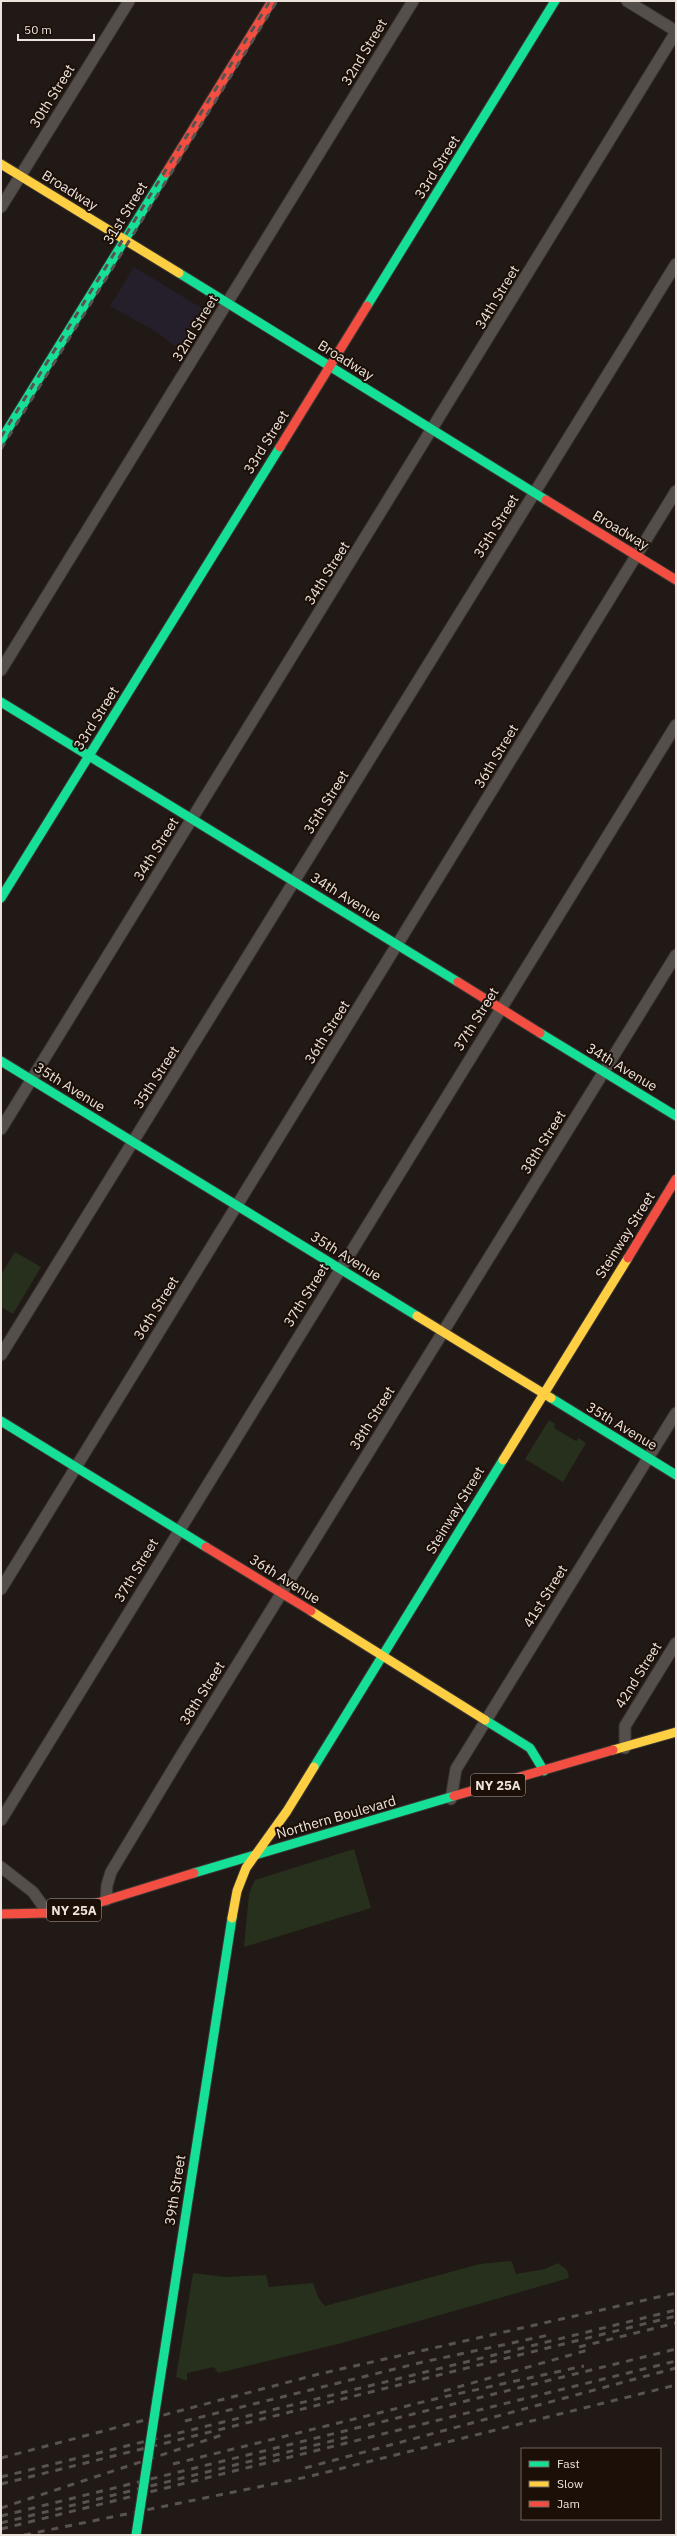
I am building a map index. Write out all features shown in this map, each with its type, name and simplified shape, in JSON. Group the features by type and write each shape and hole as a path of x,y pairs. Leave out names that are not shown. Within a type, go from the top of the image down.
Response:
{"main road":[{"name":"31st Street","path":"1,440 272,1"},
{"name":"33rd Street","path":"1,898 556,1"},
{"name":"Broadway","path":"1,164 676,580"},
{"name":"34th Avenue","path":"1,702 676,1116"},
{"name":"35th Avenue","path":"1,1061 676,1475"},
{"name":"Steinway Street","path":"256,1855 287,1811 676,1179"},
{"name":"36th Avenue","path":"1,1421 282,1593 486,1722 530,1748 544,1771"},
{"name":"Northern Boulevard","path":"1,1914 68,1911 676,1732"},
{"name":"39th Street","path":"136,2535 238,1886 244,1872 256,1855"}],"street":[{"name":"30th Street","path":"1,207 128,1"},
{"name":"32nd Street","path":"1,670 413,1"},
{"path":"627,1 676,32"},
{"name":"34th Street","path":"1,1128 433,431 676,32"},
{"name":"35th Street","path":"1,1355 676,264"},
{"name":"36th Street","path":"1,1589 398,946 635,555 676,491"},
{"name":"37th Street","path":"1,1820 178,1530 676,725"},
{"name":"38th Street","path":"106,1900 107,1885 111,1872 676,955"},
{"name":"41st Street","path":"451,1799 456,1770 676,1413"},
{"name":"42nd Street","path":"625,1748 625,1726 676,1643"},
{"path":"1,1867 33,1892 48,1913"}],"shaded area":[{"path":"134,267 205,310 180,350 158,333 110,306"}],"green space":[{"path":"15,1252 41,1267 13,1314 1,1307 1,1275"},
{"path":"549,1420 555,1424 554,1428 576,1441 579,1438 586,1443 563,1482 525,1459"},
{"path":"354,1849 371,1908 244,1947 249,1893 255,1880"},
{"path":"508,2261 512,2262 516,2274 545,2269 558,2263 567,2270 569,2278 342,2343 218,2373 214,2367 187,2373 187,2381 176,2377 193,2273 225,2277 266,2275 269,2287 313,2283 319,2299 325,2306 480,2264"}],"railway":[{"path":"1,437 270,1"},
{"path":"1,449 277,1"},
{"path":"1,2458 319,2374 676,2293"},
{"path":"1,2477 676,2310"},
{"path":"1,2484 676,2316"},
{"path":"579,2347 676,2323"},
{"path":"185,2421 423,2362 549,2335"},
{"path":"1,2516 676,2349"},
{"path":"444,2391 588,2350"},
{"path":"1,2529 676,2361"},
{"path":"173,2464 443,2397 584,2366"},
{"path":"305,2468 676,2368"},
{"path":"24,2535 307,2477 676,2385"},
{"path":"1,2508 225,2434"},
{"path":"1,2523 352,2436"}],"traffic: fast":[{"path":"367,306 555,1"},
{"path":"1,440 166,173"},
{"path":"179,273 546,500"},
{"path":"1,898 280,447"},
{"path":"1,702 458,982"},
{"path":"540,1033 676,1116"},
{"path":"1,1061 417,1316"},
{"path":"551,1398 676,1475"},
{"path":"1,1421 206,1547"},
{"path":"314,1767 503,1460"},
{"path":"485,1720 530,1748 544,1771"},
{"path":"194,1873 454,1796"},
{"path":"157,2399 232,1918"},
{"path":"136,2535 157,2399"}],"traffic: slow":[{"path":"1,164 179,273"},
{"path":"503,1460 628,1258"},
{"path":"417,1316 551,1398"},
{"path":"311,1611 485,1720"},
{"path":"613,1750 676,1732"},
{"path":"232,1918 237,1891 246,1868 287,1811 314,1767"}],"traffic: jam":[{"path":"166,173 272,1"},
{"path":"280,447 367,306"},
{"path":"546,500 676,580"},
{"path":"458,982 540,1033"},
{"path":"628,1258 676,1179"},
{"path":"206,1547 311,1611"},
{"path":"454,1796 613,1750"},
{"path":"1,1914 48,1913 78,1909 194,1873"}]}
